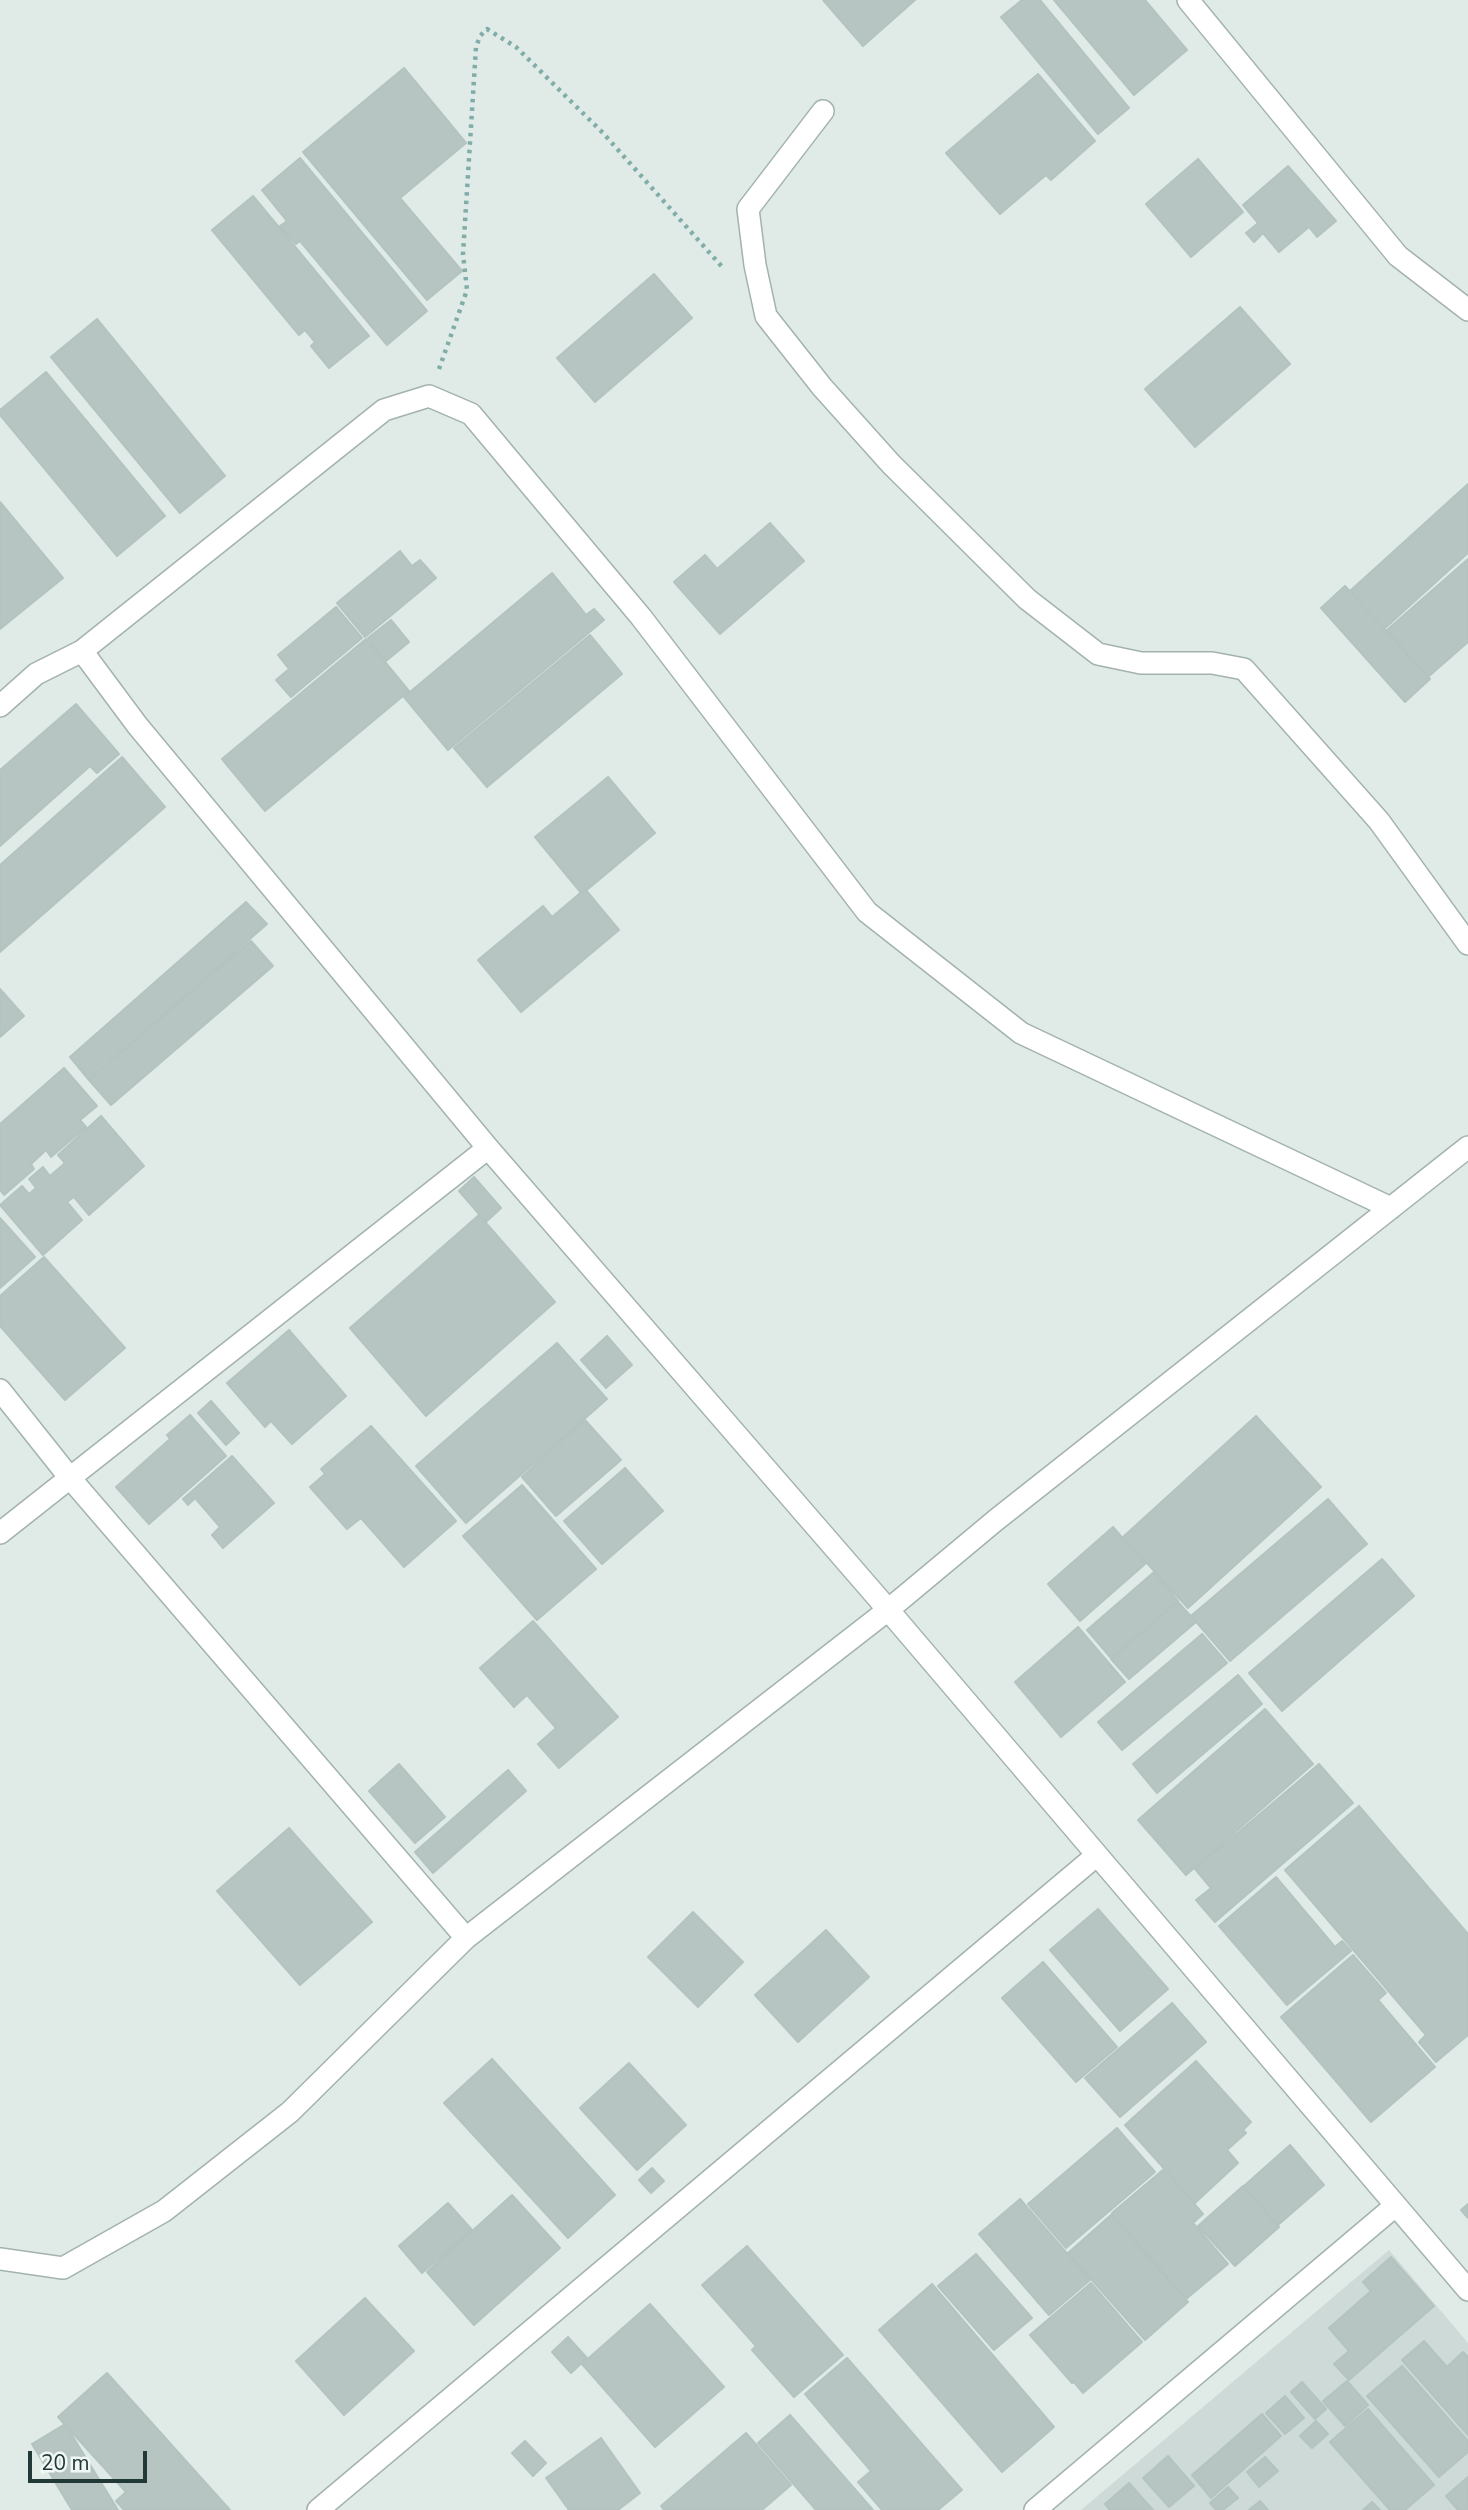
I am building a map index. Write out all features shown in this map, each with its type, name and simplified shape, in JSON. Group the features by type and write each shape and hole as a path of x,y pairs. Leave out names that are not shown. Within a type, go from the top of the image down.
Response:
{"street":[{"path":"1188,0 1398,256 1468,310"},
{"path":"823,111 748,209 755,265 766,316 806,367 891,464 1017,589 1098,654 1141,663 1212,663 1244,669 1379,821 1468,944"},
{"path":"0,706 36,674 82,651 384,410 429,396 471,414 641,617 867,912 1021,1033 1391,1208"},
{"path":"82,651 137,725 488,1148 888,1610 1468,2290"},
{"path":"0,2259 63,2268 164,2211 290,2112 466,1938 888,1610 996,1520 1468,1147"},
{"path":"0,1533 488,1148"},
{"path":"0,1390 71,1478 466,1938"},
{"path":"318,2510 1097,1854"},
{"path":"1035,2510 1395,2206"}],"path":[{"path":"429,396 467,290 463,254 477,47 480,36 487,29 516,47 603,133 730,275"}],"shaded area":[{"path":"1389,2250 1468,2343 1468,2510 1081,2510"}],"building":[{"path":"823,0 915,0 863,46"},
{"path":"1022,0 1040,0 1129,108 1098,134 1001,17"},
{"path":"1054,0 1145,0 1187,50 1134,95"},
{"path":"404,68 466,143 400,198 462,271 427,300 303,152"},
{"path":"1038,74 1095,141 1051,180 1046,175 1000,214 946,153"},
{"path":"300,158 427,311 387,345 300,241 296,244 280,226 287,221 262,190"},
{"path":"1198,159 1243,212 1191,257 1146,204"},
{"path":"1288,166 1336,221 1317,237 1309,227 1279,252 1263,233 1254,242 1246,233 1258,223 1243,205"},
{"path":"253,196 369,336 329,368 311,346 315,342 305,330 299,335 212,230"},
{"path":"654,274 692,318 595,402 557,358"},
{"path":"1240,307 1290,364 1195,447 1145,389"},
{"path":"97,319 225,476 180,513 51,357"},
{"path":"46,372 165,516 117,556 0,415 0,410"},
{"path":"1468,484 1468,553 1384,629 1350,591"},
{"path":"0,502 63,578 0,629"},
{"path":"770,523 804,561 720,634 674,582 705,555 717,569"},
{"path":"400,551 412,566 420,560 436,578 365,637 337,603"},
{"path":"1468,559 1468,642 1428,677 1387,630"},
{"path":"552,573 586,615 594,609 604,620 448,750 404,697"},
{"path":"1345,586 1430,679 1405,702 1321,608"},
{"path":"336,607 362,638 291,697 276,680 289,669 278,655"},
{"path":"391,620 409,642 386,661 368,638"},
{"path":"590,635 622,674 487,787 454,748"},
{"path":"366,639 409,691 265,811 222,759"},
{"path":"76,704 119,754 97,773 90,766 0,846 0,770"},
{"path":"122,757 165,807 0,952 0,865"},
{"path":"608,777 655,833 582,894 535,837"},
{"path":"585,889 619,930 521,1012 478,960 543,906 552,917"},
{"path":"246,902 267,924 89,1080 70,1057"},
{"path":"251,941 273,966 111,1105 89,1080"},
{"path":"0,989 24,1016 0,1037"},
{"path":"64,1068 97,1106 80,1120 86,1127 51,1157 46,1150 31,1164 34,1169 4,1195 0,1190 0,1124"},
{"path":"101,1116 144,1166 89,1215 74,1197 67,1202 82,1220 43,1255 0,1205 22,1186 29,1194 36,1188 29,1179 43,1167 50,1176 65,1163 58,1155"},
{"path":"474,1177 501,1208 486,1222 459,1191"},
{"path":"479,1215 555,1302 426,1416 350,1328"},
{"path":"0,1218 35,1257 0,1288"},
{"path":"44,1257 125,1348 65,1400 0,1326 0,1296"},
{"path":"289,1330 346,1396 292,1444 271,1421 265,1427 227,1383"},
{"path":"607,1336 632,1365 606,1388 581,1360"},
{"path":"557,1343 607,1399 466,1523 416,1466"},
{"path":"211,1401 239,1433 226,1445 198,1413"},
{"path":"190,1415 226,1456 149,1524 116,1487 170,1439 167,1435"},
{"path":"1256,1416 1321,1487 1188,1608 1123,1537"},
{"path":"585,1420 621,1460 556,1516 522,1477"},
{"path":"371,1426 456,1521 404,1567 361,1518 347,1529 310,1487 325,1474 321,1469"},
{"path":"232,1456 274,1503 223,1548 212,1535 220,1527 195,1498 188,1505 183,1499"},
{"path":"625,1468 663,1511 602,1564 564,1521"},
{"path":"522,1485 596,1569 537,1620 463,1536"},
{"path":"1328,1499 1367,1544 1230,1661 1191,1616"},
{"path":"1113,1527 1145,1564 1080,1621 1048,1584"},
{"path":"1382,1559 1414,1596 1282,1711 1249,1673"},
{"path":"1154,1572 1178,1601 1111,1658 1087,1630"},
{"path":"1178,1602 1196,1622 1129,1679 1111,1659"},
{"path":"533,1621 618,1717 559,1768 538,1744 556,1728 527,1695 514,1707 480,1668"},
{"path":"1078,1627 1125,1682 1061,1737 1015,1682"},
{"path":"1202,1634 1227,1663 1122,1750 1098,1722"},
{"path":"1238,1675 1262,1704 1157,1793 1133,1764"},
{"path":"1265,1709 1313,1764 1186,1875 1138,1820"},
{"path":"399,1764 445,1817 415,1843 369,1791"},
{"path":"1319,1764 1353,1803 1215,1922 1196,1900 1211,1888 1195,1869"},
{"path":"508,1770 526,1791 433,1873 415,1852"},
{"path":"1359,1806 1468,1934 1468,2035 1436,2062 1419,2042 1426,2035 1285,1870"},
{"path":"289,1828 372,1922 300,1985 217,1891"},
{"path":"1276,1877 1335,1947 1342,1941 1351,1951 1287,2005 1219,1926"},
{"path":"1098,1909 1168,1989 1120,2031 1050,1950"},
{"path":"693,1912 743,1962 698,2007 648,1957"},
{"path":"826,1930 869,1977 798,2042 755,1995"},
{"path":"1353,1955 1386,1993 1378,2000 1435,2067 1371,2122 1281,2017"},
{"path":"1043,1962 1117,2047 1076,2082 1002,1998"},
{"path":"1172,2003 1206,2042 1120,2117 1085,2078"},
{"path":"492,2059 615,2195 568,2238 444,2103"},
{"path":"1196,2061 1251,2122 1243,2130 1246,2133 1227,2150 1238,2163 1195,2203 1125,2125"},
{"path":"629,2063 686,2125 637,2170 580,2108"},
{"path":"1117,2128 1155,2172 1066,2248 1028,2204"},
{"path":"1290,2145 1324,2185 1278,2225 1244,2186"},
{"path":"652,2168 664,2181 651,2193 639,2180"},
{"path":"1164,2169 1203,2214 1193,2223 1228,2264 1186,2299 1112,2213"},
{"path":"1243,2186 1279,2227 1235,2266 1198,2226"},
{"path":"512,2195 560,2248 474,2325 427,2272"},
{"path":"1020,2199 1090,2280 1049,2315 979,2234"},
{"path":"448,2203 472,2230 422,2273 399,2246"},
{"path":"1468,2204 1468,2218 1461,2210"},
{"path":"1111,2215 1188,2302 1145,2340 1068,2253"},
{"path":"747,2246 843,2355 794,2397 752,2350 756,2346 702,2285"},
{"path":"976,2254 1032,2318 994,2350 938,2286"},
{"path":"1391,2257 1434,2306 1349,2380 1334,2364 1349,2351 1329,2328 1371,2291 1363,2282"},
{"path":"1091,2283 1142,2342 1083,2393 1030,2335"},
{"path":"932,2284 1054,2427 1002,2472 879,2330"},
{"path":"365,2298 414,2351 344,2415 296,2361"},
{"path":"650,2304 724,2387 655,2447 582,2364"},
{"path":"568,2337 587,2358 571,2373 552,2352"},
{"path":"1424,2341 1447,2367 1463,2352 1468,2357 1468,2435 1402,2360"},
{"path":"847,2358 962,2490 938,2510 882,2510 858,2482 871,2471 805,2394"},
{"path":"1402,2366 1468,2441 1468,2452 1439,2477 1367,2396"},
{"path":"107,2373 230,2510 124,2510 116,2501 126,2492 58,2417"},
{"path":"1347,2381 1368,2405 1345,2426 1323,2401"},
{"path":"1302,2382 1326,2409 1315,2419 1291,2392"},
{"path":"1285,2396 1304,2418 1285,2434 1266,2413"},
{"path":"1368,2409 1434,2485 1405,2510 1390,2510 1330,2442"},
{"path":"1262,2414 1281,2436 1211,2498 1192,2475"},
{"path":"790,2415 873,2510 816,2510 758,2443"},
{"path":"1316,2421 1328,2434 1312,2448 1300,2436"},
{"path":"65,2424 118,2510 72,2510 32,2444"},
{"path":"746,2433 791,2485 762,2510 664,2510 661,2506"},
{"path":"601,2438 640,2493 618,2510 569,2510 546,2478"},
{"path":"525,2441 546,2463 533,2476 512,2453"},
{"path":"1168,2456 1194,2486 1169,2507 1143,2478"},
{"path":"1265,2457 1278,2471 1259,2487 1247,2472"},
{"path":"1468,2477 1468,2510 1458,2510 1446,2496"},
{"path":"1129,2483 1153,2510 1110,2510 1105,2504"},
{"path":"1228,2487 1238,2498 1223,2510 1216,2510 1210,2503"},
{"path":"1260,2501 1268,2510 1249,2510"},
{"path":"1372,2502 1380,2510 1363,2510"}]}
